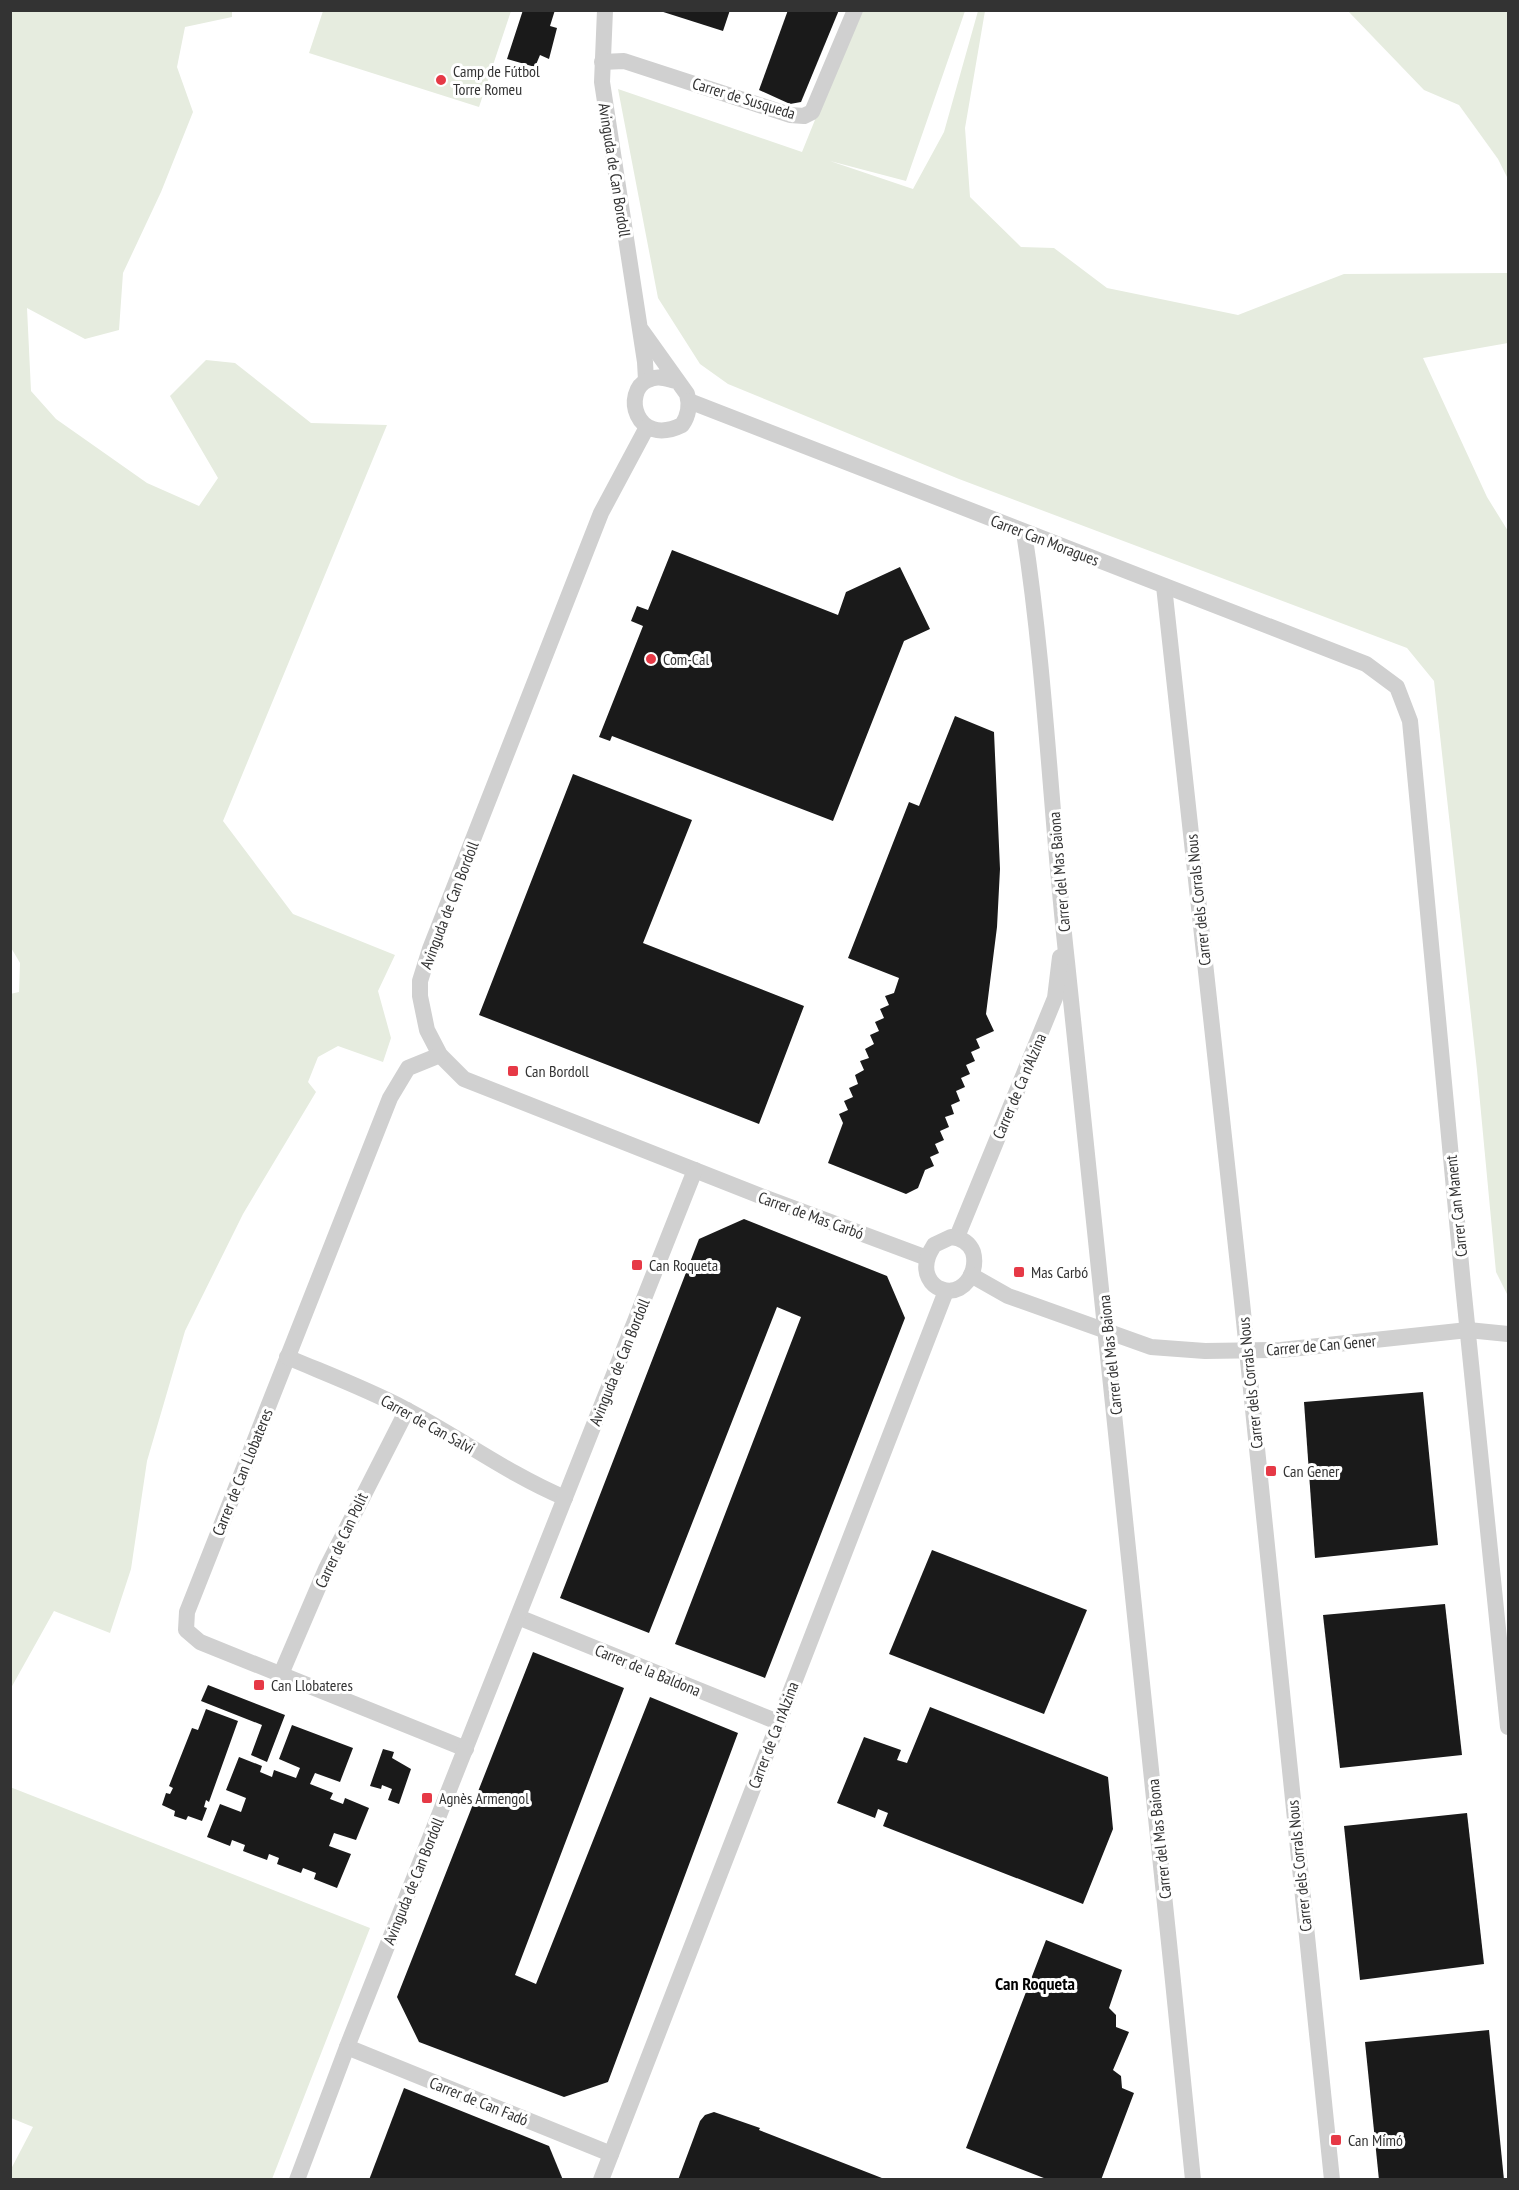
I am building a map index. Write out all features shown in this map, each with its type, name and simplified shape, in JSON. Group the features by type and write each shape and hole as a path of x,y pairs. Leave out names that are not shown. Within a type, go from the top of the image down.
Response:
{"street":[{"name":"Avinguda de Can Bordoll","path":"605,10 602,81 646,380"},
{"name":"Carrer de Susqueda","path":"602,62 624,61 790,115 804,116 812,112 821,95 855,10"},
{"name":"Avinguda de Can Bordoll","path":"640,328 676,381"},
{"path":"659,377 676,381 687,394 689,401 688,413 682,425 666,432 647,427 638,418 635,407 639,388 646,380 659,377"},
{"name":"Carrer Can Moragues","path":"689,401 1366,664 1397,687"},
{"name":"Avinguda de Can Bordoll","path":"297,2180 347,2048 695,1170 464,1079 440,1054 427,1030 420,996 420,981 430,949 601,513 647,427"},
{"name":"Carrer del Mas Baiona","path":"1024,532 1050,756 1064,930 1108,1333 1193,2180"},
{"name":"Carrer dels Corrals Nous","path":"1164,586 1332,2180"},
{"name":"Carrer Can Manent","path":"1397,687 1410,721 1468,1330 1503,1628 1509,1727"},
{"name":"Carrer de Ca n'Alzina","path":"957,1238 1055,998 1064,930"},
{"name":"Carrer de Can Llobateres","path":"440,1054 408,1068 390,1098 187,1612 186,1630 200,1642 466,1749"},
{"name":"Carrer de Mas Carbó","path":"695,1170 927,1258"},
{"path":"957,1238 969,1244 976,1262 964,1286 946,1291 935,1286 931,1281 927,1269 927,1258 934,1245 944,1239 957,1238"},
{"name":"Carrer de Can Gener","path":"971,1275 1008,1296 1151,1347 1246,1351 1281,1350 1468,1330 1509,1335"},
{"name":"Carrer de Ca n'Alzina","path":"601,2180 946,1291"},
{"name":"Carrer de Can Salvi","path":"287,1357 407,1410 527,1481 565,1498"},
{"name":"Carrer de Can Polit","path":"281,1674 326,1569 407,1410"},
{"name":"Carrer de la Baldona","path":"518,1617 778,1722"},
{"name":"Carrer de Can Fadó","path":"347,2048 611,2154"}],"shaded area":[{"path":"11,10 232,11 232,17 185,27 177,67 193,112 161,192 123,273 119,330 85,339 27,308 31,391 56,419 147,483 199,506 218,478 170,396 206,360 235,363 311,423 387,425 223,821 293,914 395,955 378,991 391,1038 383,1062 338,1046 318,1057 308,1082 316,1092 243,1214 185,1331 147,1461 131,1569 110,1633 54,1611 11,1688 10,994 19,992 20,963 10,946"},
{"name":"Camp de Fútbol Torre Romeu","path":"323,10 511,11 479,107 309,53"},
{"path":"859,11 965,11 906,181 830,161 913,189 944,132 978,11 985,11 965,128 970,197 1021,247 1054,248 1107,288 1238,315 1344,274 1508,273 1508,343 1423,358 1487,497 1508,531 1508,1296 1496,1272 1477,1070 1434,681 1407,648 959,479 728,384 700,364 658,298 618,89 802,152"},
{"path":"1348,11 1508,11 1508,179 1498,159 1459,105 1424,90"},
{"path":"10,1787 370,1928 272,2179 11,2179 11,2169 33,2127 11,2118"}],"building":[{"path":"523,10 555,10 550,26 557,28 549,59 540,55 535,67 507,59"},
{"path":"657,10 730,10 723,31"},
{"path":"788,10 839,10 801,102 790,104 759,90"},
{"path":"672,550 838,615 846,592 900,567 930,629 904,641 833,821 612,736 610,741 599,737 643,626 631,621 637,606 648,610"},
{"path":"955,716 994,732 1000,869 997,927 986,1014 994,1031 976,1039 980,1048 971,1052 975,1061 966,1065 970,1074 961,1078 965,1087 956,1091 960,1101 951,1105 954,1114 945,1117 949,1127 940,1131 944,1140 935,1144 939,1153 930,1157 934,1166 925,1170 918,1188 906,1194 828,1163 843,1123 839,1114 848,1110 844,1101 853,1097 849,1088 858,1084 855,1075 864,1070 860,1061 869,1058 865,1049 874,1044 870,1035 879,1031 875,1022 884,1018 880,1009 889,1005 885,996 894,993 899,978 848,958 909,802 919,806"},
{"path":"573,774 692,820 643,943 804,1006 759,1124 479,1015"},
{"path":"744,1219 887,1276 905,1318 765,1678 675,1644 801,1317 777,1307 649,1633 560,1598 699,1239"},
{"path":"1423,1392 1438,1545 1315,1558 1304,1402"},
{"path":"932,1550 1087,1610 1044,1714 889,1654"},
{"path":"1445,1604 1462,1755 1340,1768 1323,1615"},
{"path":"533,1652 624,1688 515,1975 536,1984 650,1697 738,1733 608,2082 564,2097 419,2042 397,1997"},
{"path":"208,1685 285,1715 267,1762 251,1755 262,1725 201,1701"},
{"path":"930,1707 1108,1777 1113,1829 1083,1904 883,1826 888,1813 878,1809 875,1818 837,1803 864,1737 901,1750 897,1760 907,1763"},
{"path":"206,1709 238,1721 209,1802 206,1800 204,1807 207,1808 202,1821 188,1816 186,1820 174,1816 175,1811 162,1805 166,1793 170,1794 173,1788 169,1786 192,1728 198,1730"},
{"path":"292,1725 353,1748 340,1782 315,1773 310,1784 333,1793 330,1799 343,1804 345,1798 369,1808 356,1840 334,1833 329,1846 351,1854 337,1888 314,1879 316,1873 303,1868 301,1873 277,1864 279,1858 269,1854 267,1860 243,1851 245,1845 232,1840 230,1846 207,1837 220,1804 241,1812 246,1798 226,1790 239,1757 262,1766 260,1772 272,1777 274,1770 296,1778 300,1768 279,1759"},
{"path":"383,1749 394,1752 392,1758 411,1769 399,1804 388,1800 392,1789 382,1785 381,1789 370,1786"},
{"path":"1467,1813 1484,1964 1360,1980 1344,1826"},
{"path":"1046,1940 1122,1970 1109,2008 1116,2015 1116,2027 1129,2032 1113,2070 1121,2076 1122,2088 1134,2093 1101,2180 1049,2180 966,2148"},
{"path":"1489,2030 1504,2180 1379,2180 1365,2042"},
{"path":"404,2088 549,2146 563,2180 369,2180"},
{"path":"714,2112 760,2128 759,2130 887,2180 678,2180 700,2121 705,2115"}],"place":[{"name":"Camp de Fútbol Torre Romeu","path":"441,80"},
{"name":"Com-Cal","path":"651,659"},
{"name":"Can Bordoll","path":"513,1071"},
{"name":"Can Roqueta","path":"637,1265"},
{"name":"Mas Carbó","path":"1019,1272"},
{"name":"Can Gener","path":"1271,1471"},
{"name":"Can Llobateres","path":"259,1685"},
{"name":"Agnès Armengol","path":"427,1798"},
{"name":"Can Mimó","path":"1336,2140"}],"district":[{"name":"Can Roqueta","path":"1035,1984"}]}
